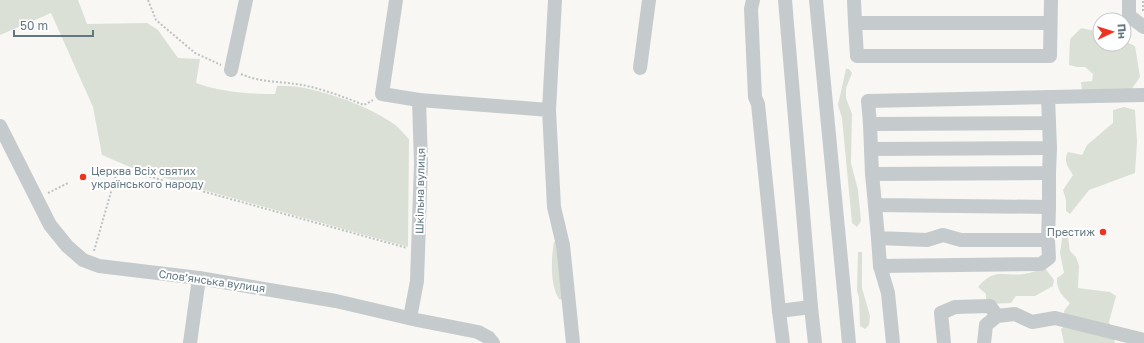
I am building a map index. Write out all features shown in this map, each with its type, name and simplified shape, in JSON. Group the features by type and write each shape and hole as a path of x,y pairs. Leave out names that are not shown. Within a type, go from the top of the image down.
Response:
{"street":[{"path":"231,70 246,0"},
{"path":"396,0 382,94 419,100 549,110"},
{"path":"555,0 549,110 554,207 563,245 572,343"},
{"path":"640,68 649,0"},
{"path":"753,0 751,9 755,97 758,104 783,343"},
{"path":"785,0 815,343"},
{"path":"816,0 849,343"},
{"path":"854,0 858,56 1050,56 1051,0"},
{"path":"1129,0 1129,16 1144,27"},
{"path":"855,22 1050,24"},
{"path":"893,343 888,293 884,285 880,266 872,174 868,101 1144,95"},
{"path":"880,266 1041,264 1049,258 1050,148 1048,97"},
{"name":"Шкільна вулиця","path":"410,318 418,281 421,163 419,100"},
{"path":"870,124 1049,123"},
{"name":"Словʼянська вулиця","path":"0,126 50,224 67,246 82,260 99,266 199,278 336,300 410,318 478,332 489,338 493,343"},
{"path":"871,149 1050,148"},
{"path":"872,174 1050,173"},
{"path":"875,205 1049,207"},
{"path":"878,238 927,240 944,235 961,240 1048,240"},
{"path":"190,343 199,278"},
{"path":"779,311 811,306"},
{"path":"944,342 941,312 955,307 990,306 997,316"},
{"path":"984,343 986,325 997,316 1014,314 1032,322 1055,318 1144,340"}],"path":[{"path":"148,0 156,20 195,53 252,79 301,85 342,96 364,105 382,94"},
{"path":"92,263 96,241 115,178 119,170 126,170 418,252"},
{"path":"59,188 68,183"}],"shaded area":[{"path":"0,0 78,0 87,24 147,23 158,30 178,58 200,59 196,83 235,92 255,94 275,94 277,86 305,88 336,96 380,115 391,122 409,139 408,247 200,189 130,167 102,155 93,107 51,13 0,35"},
{"path":"1081,28 1092,30 1092,52 1132,52 1132,45 1135,46 1140,77 1131,90 1082,90 1081,82 1092,81 1093,74 1085,67 1069,65 1070,39"},
{"path":"846,69 849,69 852,73 846,88 846,98 852,114 851,163 858,190 861,221 857,227 852,223 842,118 838,105"},
{"path":"1124,107 1135,110 1137,142 1135,173 1089,190 1070,214 1066,211 1066,200 1063,190 1073,175 1066,161 1068,152 1082,155 1087,145 1113,123 1113,110"},
{"path":"1063,232 1068,237 1070,251 1076,257 1079,266 1078,288 1110,292 1116,296 1109,322 1115,343 1064,343 1061,329 1066,325 1064,311 1070,303 1064,298 1057,286 1057,278 1064,273 1060,253"},
{"path":"557,241 565,301 559,299 553,279 553,248 554,242"},
{"path":"858,252 862,252 862,288 870,316 869,325 865,329 860,326 859,297 857,291"},
{"path":"1045,268 1054,280 1053,286 1035,296 1016,296 1011,303 989,304 986,300 986,294 978,287 989,277 994,275 1017,275"}],"place":[{"name":"Церква Всіх святих українського народу","path":"83,177"},
{"name":"Престиж","path":"1103,232"}]}
